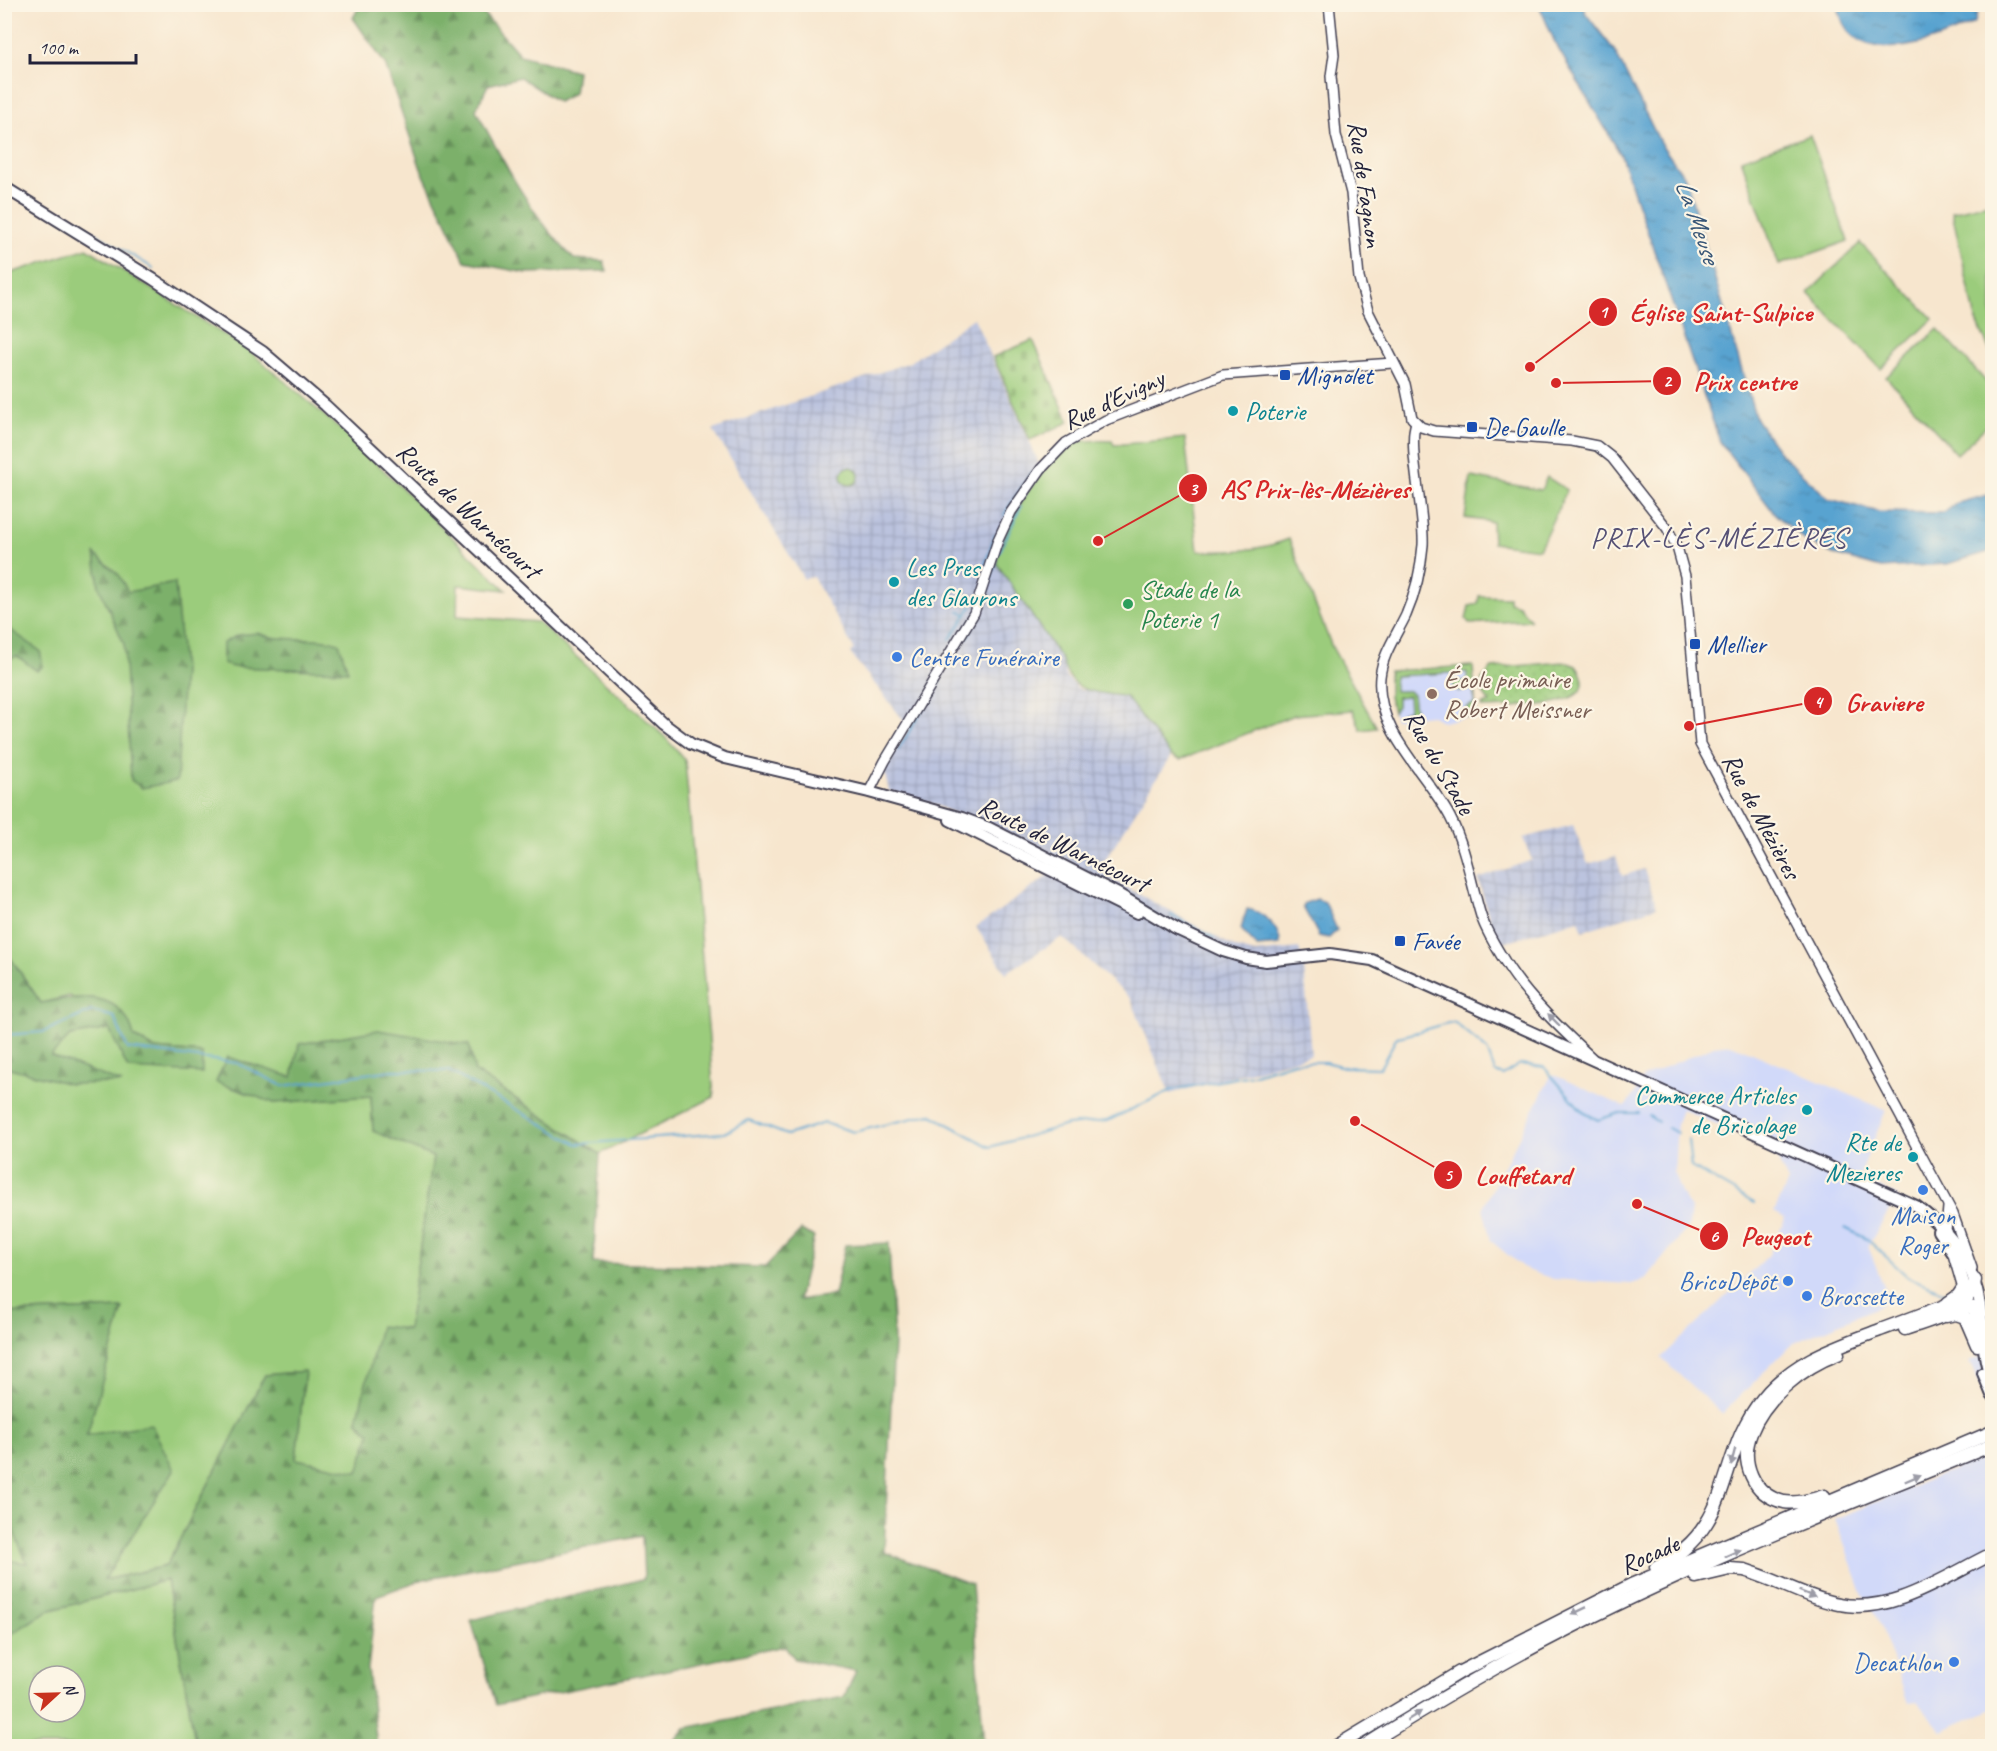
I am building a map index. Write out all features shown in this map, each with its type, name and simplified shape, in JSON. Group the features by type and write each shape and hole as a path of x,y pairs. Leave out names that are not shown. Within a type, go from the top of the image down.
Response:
{"highway":[{"path":"1880,1479 1795,1502 1772,1498 1762,1491 1752,1479 1746,1453 1751,1433 1771,1402 1808,1368 1939,1312 1955,1299 1964,1287 1955,1256"},
{"path":"1974,1276 1972,1304 1980,1342"},
{"path":"1631,1585 1642,1573 1683,1550 1709,1520 1727,1480 1741,1432 1749,1416 1776,1383 1815,1355 1939,1312 1972,1304"},
{"path":"1939,1312 1965,1317 1980,1342"},
{"name":"Rocade","path":"1337,1746 1460,1672 1631,1585 1992,1432"},
{"path":"1364,1746 1448,1694 1594,1616 1729,1555 1992,1445"},
{"path":"1594,1616 1680,1582 1730,1569 1759,1575 1837,1604 1870,1606 1905,1596 1992,1554"}],"main road":[{"name":"Route de Warnécourt","path":"4,187 153,279 263,352 325,405 680,736 700,749 724,758 869,792 926,808 1141,915 1223,951 1266,961 1330,954 1372,960 1878,1191 1916,1206 1931,1217 1961,1250 1974,1276"},
{"name":"Route de Warnécourt","path":"1878,1191 1944,1233 1964,1270 1972,1304"},
{"path":"1980,1342 1992,1380"},
{"path":"1980,1342 1981,1368 1992,1395"}],"street":[{"name":"Rue de Fagnon","path":"1329,4 1334,55 1331,76 1336,135 1351,193 1359,278 1368,311 1393,363"},
{"name":"Rue d'Evigny","path":"1362,363 1386,350"},
{"name":"Rue d'Evigny","path":"869,792 885,760 974,613 995,549 1011,512 1041,469 1066,443 1106,420 1222,375 1362,363 1393,363"},
{"name":"Rue du Stade","path":"1393,363 1405,384 1410,415 1416,423 1413,442 1423,525 1418,585 1380,677 1381,692 1390,724 1400,744 1436,792 1451,819 1492,940 1511,971 1531,997 1596,1061"},
{"name":"Rue de Mézières","path":"1416,423 1434,431 1589,443 1601,448 1612,458 1674,540 1685,576 1700,744 1954,1216 1974,1276"},
{"path":"1931,1217 1942,1217 1948,1205"},
{"path":"1944,1233 1948,1205"},
{"path":"1944,1233 1953,1227 1954,1216"}],"shaded area":[{"path":"974,318 1043,472 997,564 1062,660 1066,677 1079,689 1126,697 1171,756 1101,866 1108,877 1236,948 1255,953 1299,948 1304,966 1311,1055 1170,1094 1131,999 1062,937 1006,973 976,927 1048,876 1041,851 933,804 889,791 884,771 909,727 850,653 854,649 813,577 804,579 713,430 910,362"},
{"name":"École primaire Robert Meissner","path":"1473,666 1476,715 1443,722 1431,715 1395,719 1389,697 1389,671"},
{"path":"1573,825 1588,864 1616,856 1622,876 1644,869 1657,907 1583,931 1579,920 1502,943 1492,927 1478,879 1532,860 1523,838"},
{"path":"1731,1044 1886,1110 1859,1177 1898,1196 1868,1246 1888,1297 1880,1306 1792,1344 1722,1414 1661,1358 1769,1255 1785,1218 1774,1212 1788,1182 1772,1148 1682,1109 1677,1124 1674,1174 1681,1193 1691,1209 1689,1226 1645,1280 1631,1284 1553,1279 1525,1269 1491,1241 1483,1207 1552,1074 1625,1107 1640,1086 1643,1077 1714,1046"},
{"path":"1992,1353 1992,1409 1969,1361"},
{"path":"1992,1454 1992,1709 1942,1731 1917,1702 1908,1703 1881,1626 1862,1593 1835,1519"}],"green space":[{"path":"360,5 476,5 520,55 577,71 574,93 558,102 520,77 488,85 476,110 519,188 544,225 574,259 604,261 607,271 526,273 465,261 421,169 385,64 353,18"},
{"path":"1810,135 1848,241 1779,265 1741,159"},
{"path":"1992,202 1992,356 1975,316 1952,212"},
{"path":"1860,243 1933,319 1881,369 1808,293"},
{"path":"87,248 247,349 352,439 506,590 458,585 457,616 538,622 663,735 685,760 714,1097 600,1154 475,1072 292,1077 274,1103 371,1096 373,1131 433,1157 408,1330 380,1327 370,1434 358,1472 296,1459 305,1371 265,1375 166,1566 104,1580 87,1435 122,1308 5,1313 5,1063 10,1068 119,1083 50,1056 70,1036 110,1029 128,1069 202,1053 154,1049 70,996 41,1003 5,950 4,252 11,273"},
{"path":"1938,329 1992,388 1992,421 1957,454 1886,377"},
{"path":"1033,340 1069,422 1030,440 993,357"},
{"path":"1185,438 1198,551 1245,550 1289,539 1332,647 1377,728 1361,730 1353,710 1294,715 1180,760 1171,756 1126,697 1094,692 1078,686 1071,680 1062,660 997,564 1000,549 1014,515 1037,479 1063,451 1075,443 1112,441 1114,445"},
{"path":"850,467 856,470 859,476 856,482 850,485 844,482 841,476 844,470"},
{"path":"1471,477 1541,490 1547,477 1567,490 1539,549 1493,543 1492,522 1465,518"},
{"path":"95,554 119,575 128,592 175,583 183,670 177,781 142,788 131,780 124,644 99,587"},
{"path":"1479,596 1509,597 1509,602 1518,605 1531,620 1470,624 1466,619 1469,606 1478,604"},
{"path":"8,628 40,651 43,666 37,671 17,656 5,661 5,629"},
{"path":"258,633 278,638 319,639 339,643 348,671 233,667 223,664 223,643 238,635"},
{"path":"1565,662 1576,666 1583,681 1579,692 1568,699 1532,706 1482,708 1482,705 1490,703 1481,690 1482,679 1492,668"},
{"path":"1473,666 1476,715 1467,717 1466,708 1475,703 1473,688 1458,692 1458,688 1453,688 1452,682 1467,681 1467,672 1394,676 1395,691 1409,691 1413,695 1415,712 1401,713 1409,710 1408,696 1397,697 1397,706 1393,712 1389,697 1389,671"},
{"path":"5,950 41,1003 85,998 110,1003 120,1010 128,1021 134,1037 154,1049 202,1053 202,1073 128,1069 109,1029 70,1036 51,1056 122,1083 69,1084 10,1068 4,1062 5,1016 11,1016 5,990"},
{"path":"378,1030 469,1045 475,1072 600,1154 593,1263 765,1267 801,1230 814,1237 798,1300 834,1295 845,1245 889,1243 894,1342 884,1552 972,1584 984,1746 670,1746 685,1728 844,1697 856,1671 795,1659 785,1646 496,1705 471,1620 644,1579 642,1536 424,1579 376,1596 368,1669 377,1746 196,1746 167,1580 47,1611 5,1638 5,1560 27,1563 5,1511 5,1313 123,1308 87,1435 151,1424 174,1470 104,1580 166,1566 265,1375 305,1371 296,1459 358,1472 370,1434 357,1420 380,1326 408,1329 433,1157 373,1131 371,1096 274,1103 216,1082 227,1057 292,1077 299,1044"},
{"path":"5,1511 28,1564 5,1560"},
{"path":"167,1580 196,1746 5,1746 5,1638 47,1611"}],"water":[{"name":"La Meuse","path":"1539,5 1583,5 1586,14 1614,50 1661,144 1686,179 1756,419 1781,454 1829,499 1879,512 1944,513 1957,503 1992,494 1992,551 1947,564 1881,568 1835,555 1805,540 1775,514 1720,442 1621,155 1556,45"},
{"path":"1838,5 1979,5 1975,22 1938,38 1895,47 1875,46 1858,39 1845,26"},
{"path":"1317,899 1325,902 1337,930 1329,938 1319,936 1303,907 1305,903"},
{"path":"1247,909 1259,913 1270,922 1278,933 1280,945 1257,947 1241,929"}],"waterway":[{"path":"72,219 153,268"},
{"path":"1004,515 1031,473"},
{"path":"999,553 1021,506"},
{"path":"984,567 995,535"},
{"path":"967,638 977,618 995,565"},
{"path":"950,639 972,606"},
{"path":"959,611 967,615"},
{"path":"898,750 940,680"},
{"path":"1171,915 1214,938"},
{"path":"4,1035 43,1032 92,1011 114,1017 128,1049 237,1063 283,1086 392,1070 449,1071 577,1144 724,1133 749,1120 787,1135 824,1123 854,1132 930,1114 990,1147 1067,1125 1107,1121 1172,1090 1252,1075 1294,1062 1325,1062 1344,1067 1380,1068 1397,1037 1454,1022 1487,1050 1495,1072 1503,1075 1520,1064 1544,1067 1583,1112 1598,1120 1619,1113 1639,1113"},
{"path":"1649,1116 1658,1122"},
{"path":"1668,1128 1677,1133"},
{"path":"1688,1140 1691,1167 1754,1203"},
{"path":"1845,1228 1867,1239 1908,1277 1949,1294"}],"place":[{"name":"Église Saint-Sulpice","path":"1530,367"},
{"name":"Mignolet","path":"1285,375"},
{"name":"Prix centre","path":"1556,383"},
{"name":"Poterie","path":"1233,411"},
{"name":"De Gaulle","path":"1472,427"},
{"name":"AS Prix-lès-Mézières","path":"1098,541"},
{"name":"Les Pres des Glaurons","path":"894,582"},
{"name":"Stade de la Poterie 1","path":"1128,604"},
{"name":"Mellier","path":"1695,644"},
{"name":"Centre Funéraire","path":"897,657"},
{"name":"École primaire Robert Meissner","path":"1432,694"},
{"name":"Graviere","path":"1689,726"},
{"name":"Favée","path":"1400,941"},
{"name":"Commerce Articles de Bricolage","path":"1807,1110"},
{"name":"Louffetard","path":"1355,1121"},
{"name":"Rte de Mezieres","path":"1913,1157"},
{"name":"Maison Roger","path":"1923,1190"},
{"name":"Peugeot","path":"1637,1204"},
{"name":"BricoDépôt","path":"1788,1281"},
{"name":"Brossette","path":"1807,1296"},
{"name":"Decathlon","path":"1954,1662"}],"district":[{"name":"PRIX-LÈS-MÉZIÈRES","path":"1719,537"}]}
